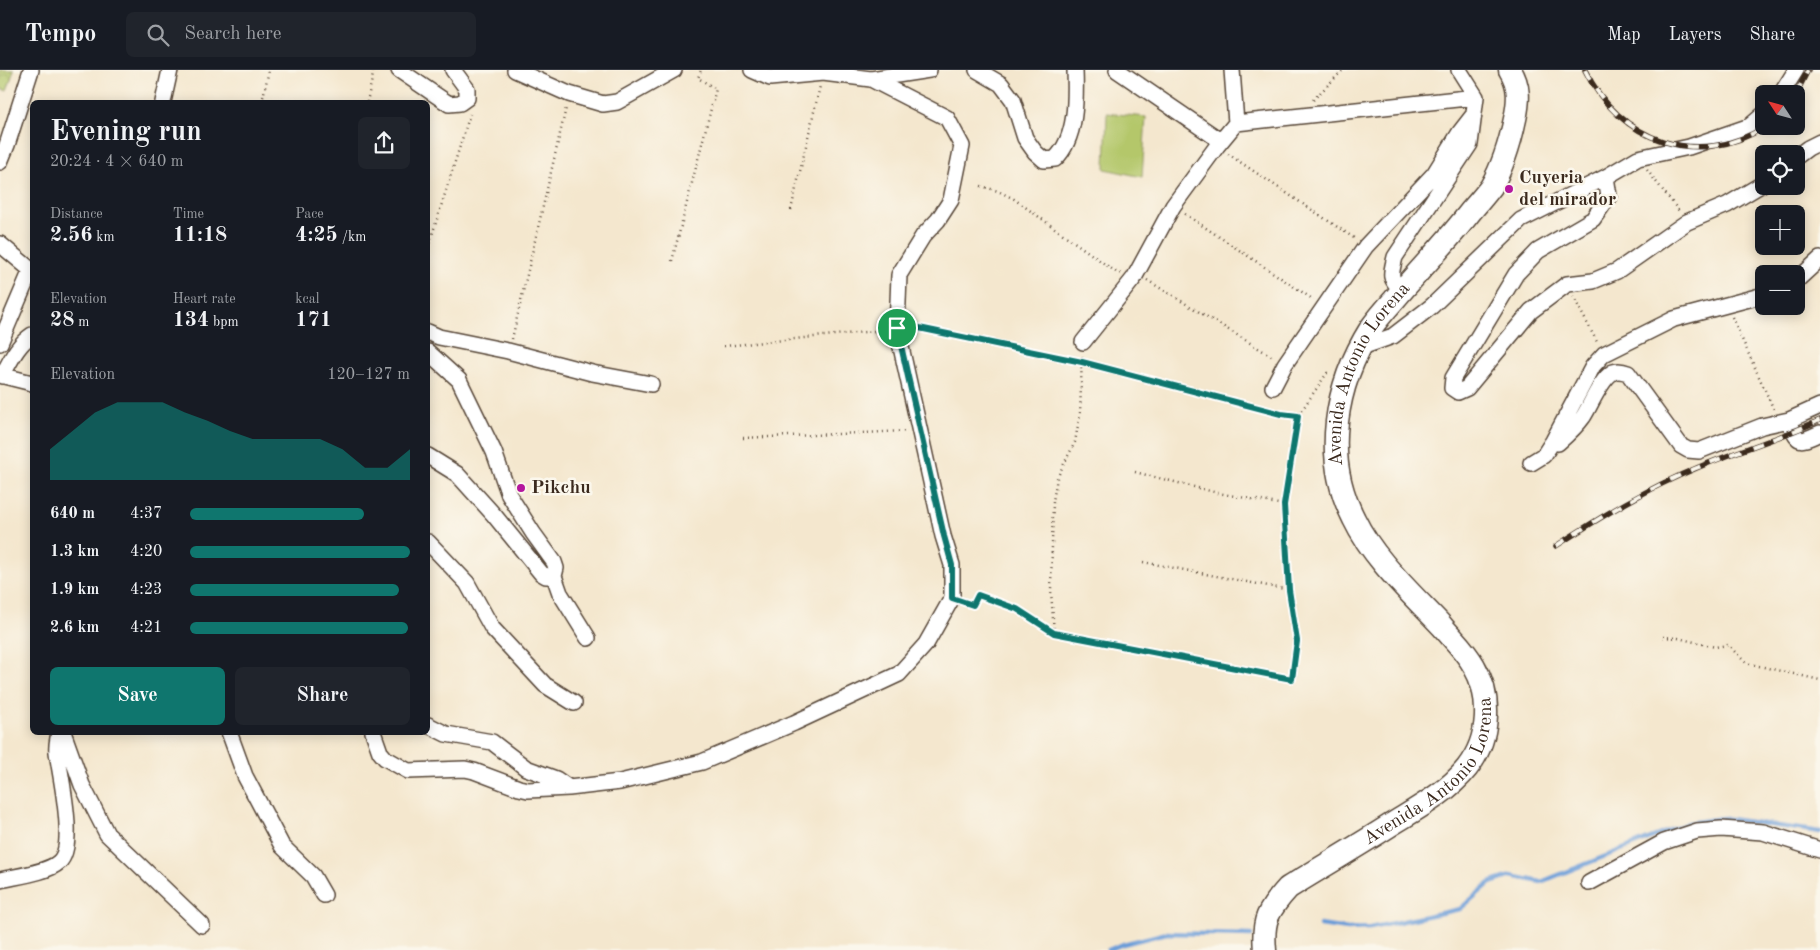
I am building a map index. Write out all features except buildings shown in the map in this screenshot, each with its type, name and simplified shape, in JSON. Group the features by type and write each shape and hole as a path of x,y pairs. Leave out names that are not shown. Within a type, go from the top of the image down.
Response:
{"highway":[{"name":"Avenida Antonio Lorena","path":"1265,950 1263,933 1267,916 1274,904 1288,888 1419,808 1459,778 1469,765 1481,743 1486,720 1484,691 1471,660 1376,553 1358,528 1346,500 1337,467 1335,447 1340,403 1348,372 1359,348 1374,324 1460,225 1490,187 1504,159 1511,140 1517,110 1517,82 1510,70"}],"street":[{"path":"0,162 31,70"},
{"path":"163,100 170,70"},
{"path":"399,70 449,104 460,103 467,98 467,89 453,70"},
{"path":"515,70 569,94 603,104 617,102 674,70"},
{"path":"752,70 770,78 823,72 871,79 929,70"},
{"path":"977,70 1001,84 1012,100 1025,138 1035,152 1044,160 1055,159 1063,152 1072,123 1076,95 1075,70"},
{"path":"1117,70 1219,144"},
{"path":"1083,342 1134,278 1172,206 1236,123 1232,70"},
{"path":"1402,290 1393,283 1391,273 1395,257 1470,144 1476,97 1459,70"},
{"path":"1788,85 1799,70"},
{"path":"374,735 380,752 408,771 465,768 528,790 569,788 620,782 702,762 794,723 899,674 926,644 952,598 952,565 919,430 897,328 899,276 923,236 938,220 951,200 962,146 947,118 871,79"},
{"path":"1236,123 1476,97"},
{"path":"1273,387 1284,364 1366,246 1434,174 1460,132 1474,114"},
{"path":"1359,348 1393,336 1432,306 1521,220 1606,177 1638,158 1689,147 1750,126 1755,122"},
{"path":"1805,150 1820,142"},
{"path":"1606,177 1609,196 1593,219 1538,251 1516,274 1453,378 1452,388 1458,392 1467,388 1531,311 1567,284 1593,281 1617,271 1688,222 1727,204 1755,188"},
{"path":"0,244 30,268"},
{"path":"1805,273 1820,259"},
{"path":"0,343 30,275"},
{"path":"1531,463 1544,455 1553,442 1593,366 1604,354 1674,319 1755,298"},
{"path":"430,333 440,337 508,351 592,373 651,384"},
{"path":"30,336 22,342 16,350 1,376 30,383"},
{"path":"430,354 459,380 494,452 509,495 554,562 556,568 554,576 560,593 588,638"},
{"path":"1553,442 1558,443 1566,436 1582,419 1603,384 1613,372 1622,370 1628,372 1682,446 1688,450 1699,451 1762,426 1785,421 1820,406"},
{"path":"1785,421 1799,440 1804,440 1820,433"},
{"path":"430,457 457,474 494,515 541,573 546,576 554,576"},
{"path":"430,544 467,583 492,628 545,686 574,703"},
{"path":"430,726 446,734 497,744 522,766 556,779 569,788"},
{"path":"0,880 38,871 58,863 62,859 67,846 67,824 57,752 59,735"},
{"path":"64,735 82,785 107,834 202,925"},
{"path":"230,735 245,776 282,846 313,876 324,895"},
{"path":"1588,883 1664,842 1696,831 1721,829 1763,832 1820,850"}],"path":[{"path":"262,100 269,70"},
{"path":"366,100 374,70"},
{"path":"672,261 716,88 698,78 701,70"},
{"path":"1305,117 1312,100 1343,70"},
{"path":"791,210 823,72"},
{"path":"508,351 569,94"},
{"path":"430,242 470,115 467,98"},
{"path":"1219,144 1366,246"},
{"path":"1638,158 1688,222"},
{"path":"1172,206 1323,306"},
{"path":"1727,306 1785,421"},
{"path":"724,346 897,328 919,328 1082,362 1281,414 1298,416"},
{"path":"1054,633 1051,591 1052,501 1057,478 1075,442 1080,414 1083,342"},
{"path":"952,598 973,605 978,595 1017,609 1054,633 1292,679 1297,641 1289,590 1284,505 1298,416 1327,374 1348,372"},
{"path":"743,438 919,430"},
{"path":"1135,472 1218,493 1284,505"},
{"path":"1143,562 1289,590"},
{"path":"1663,637 1678,638 1715,647 1728,645 1746,663 1820,680"}],"green space":[{"path":"0,70 14,70 7,91 0,88"},
{"path":"1107,113 1146,117 1142,177 1105,169"}],"waterway":[{"path":"1320,925 1348,929 1370,928 1460,909 1490,883 1511,876 1541,882 1688,823 1723,818 1820,832"},
{"path":"1108,950 1123,944 1167,933 1251,935"}],"railway":[{"path":"1585,70 1600,95 1618,115 1639,131 1663,141 1688,146 1714,146 1740,139 1755,132"},
{"path":"1800,85 1808,70"},
{"path":"1556,546 1608,513 1680,475 1820,420"}],"place":[{"name":"Cuyeria del mirador","path":"1509,189"},
{"name":"Pikchu","path":"521,488"}],"route":[{"path":"897,328 919,328 1082,362 1281,414 1298,416 1284,505 1289,590 1297,641 1292,679 1054,633 1017,609 978,595 973,605 952,598 952,565 919,430 897,328"}]}
